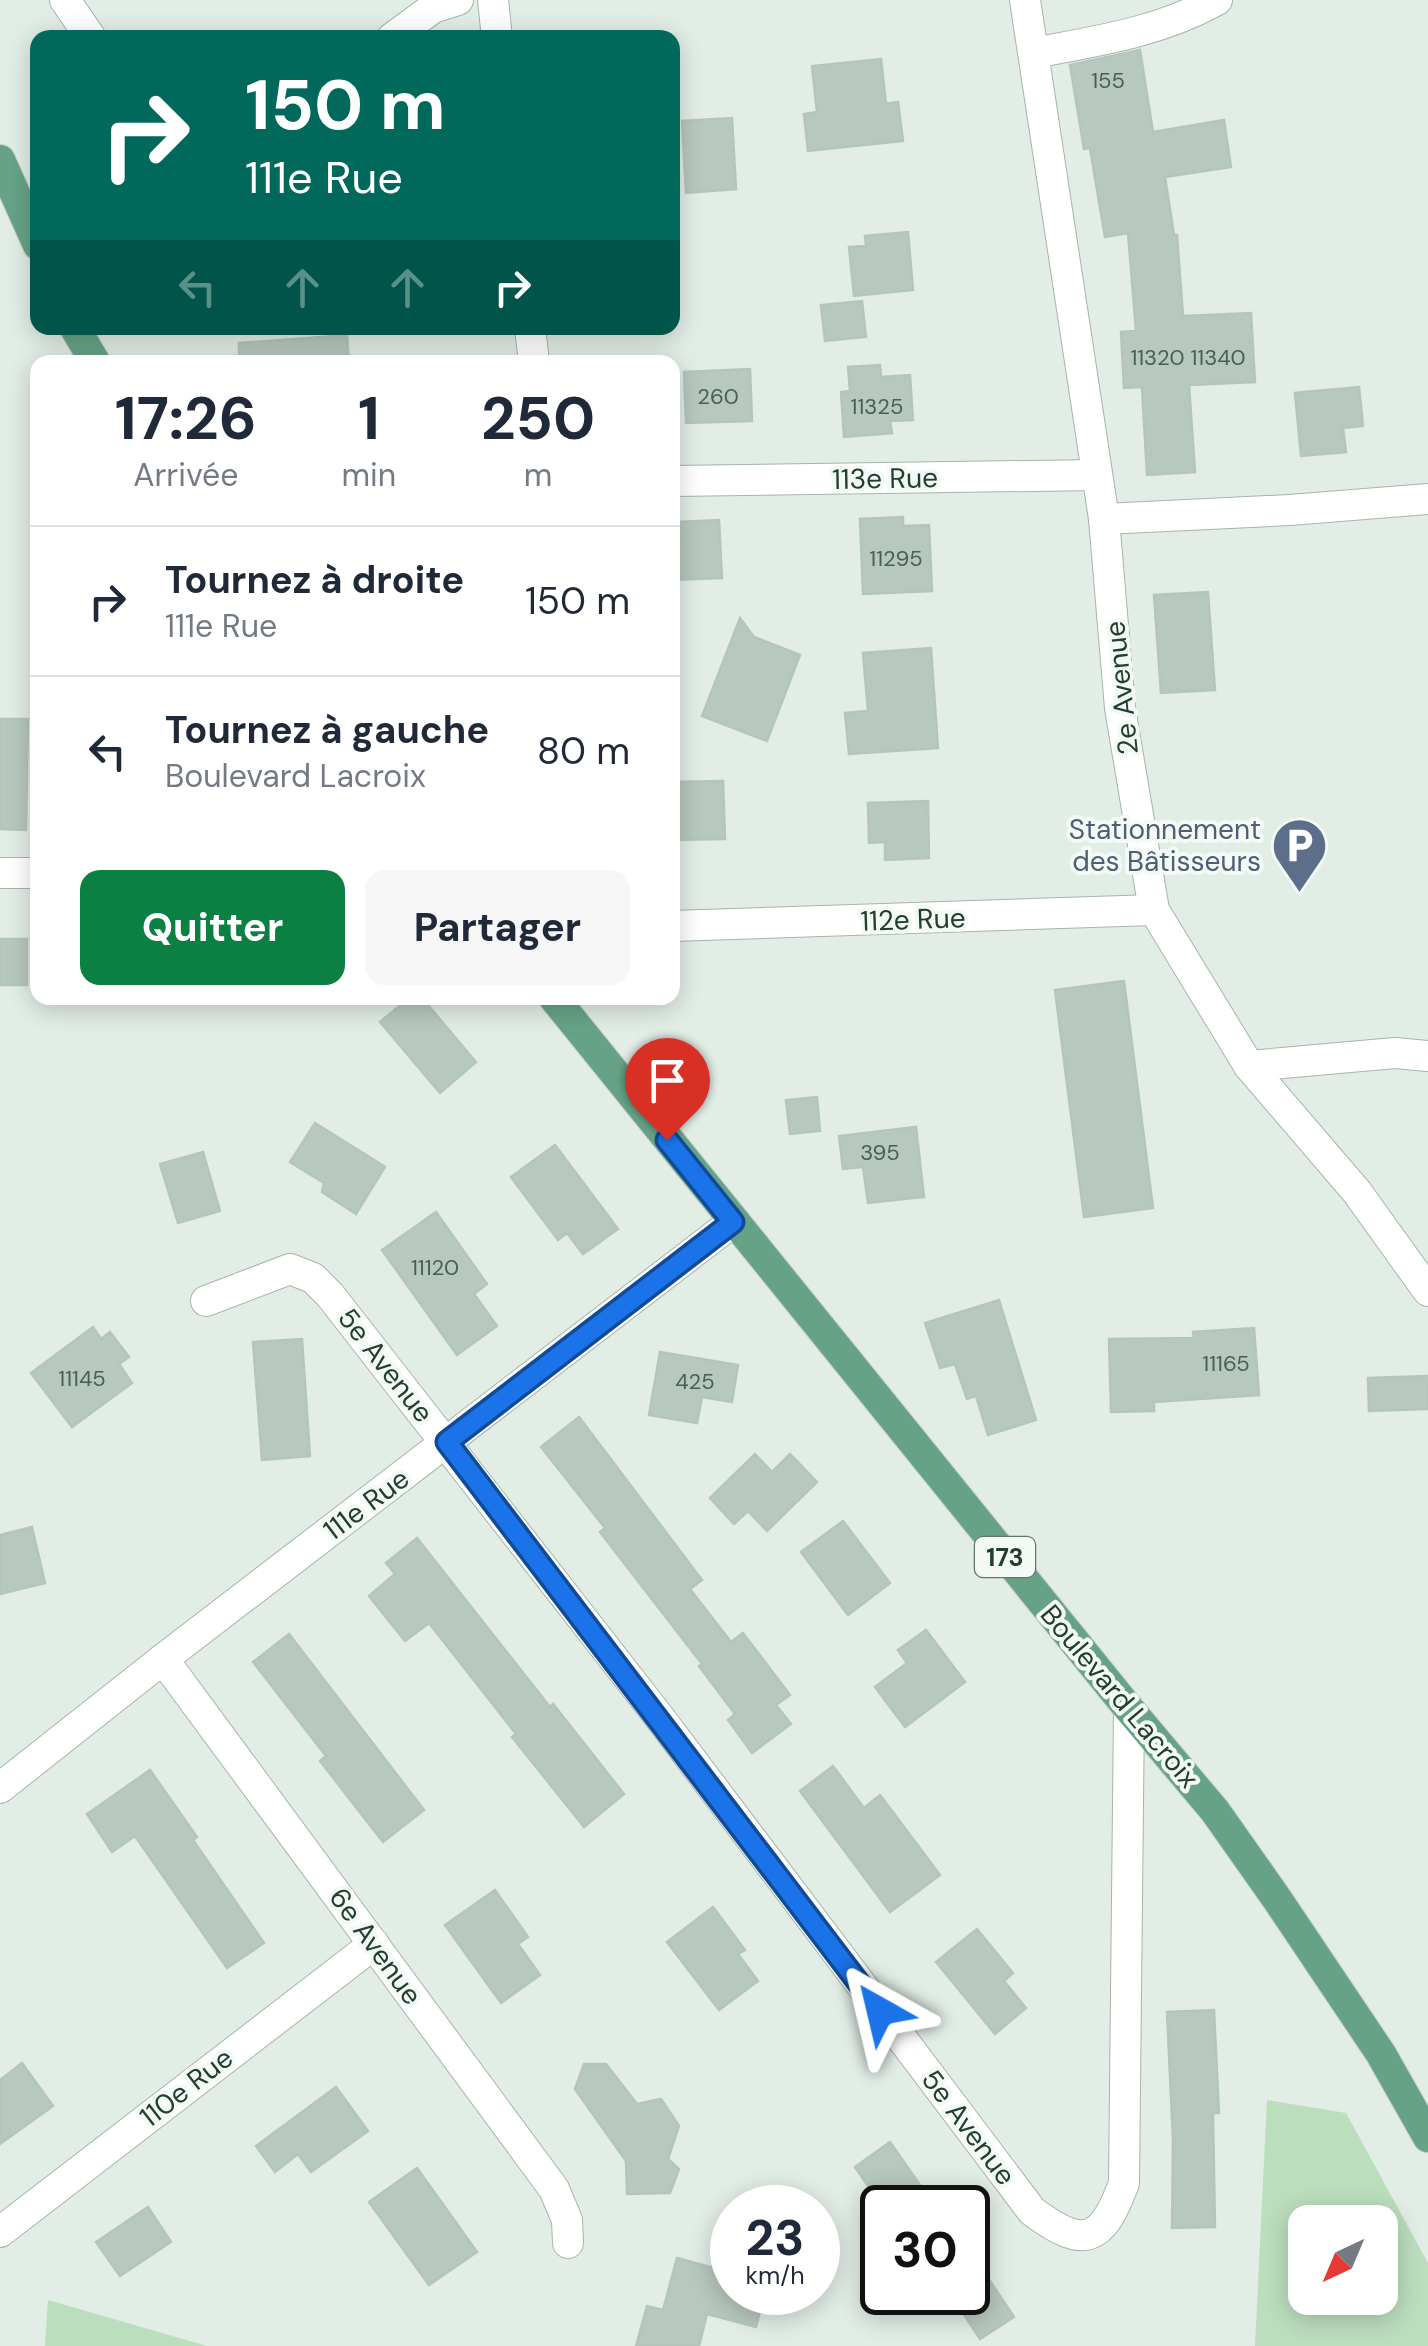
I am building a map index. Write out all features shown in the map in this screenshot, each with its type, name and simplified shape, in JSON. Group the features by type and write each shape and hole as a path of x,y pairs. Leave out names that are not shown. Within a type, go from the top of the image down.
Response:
{"main road":[{"path":"0,160 30,227"},
{"name":"Boulevard Lacroix","path":"563,1005 733,1222 1215,1811 1381,2054 1428,2137"}],"street":[{"path":"65,0 86,30"},
{"path":"403,30 433,8 458,0"},
{"path":"493,0 496,30"},
{"name":"2e Avenue","path":"1026,0 1104,519 1120,708 1154,910 1249,1066 1358,1192 1428,1291"},
{"path":"1034,53 1138,33 1217,0"},
{"name":"113e Rue","path":"680,481 1097,475"},
{"path":"1104,519 1428,500"},
{"path":"0,873 30,873"},
{"name":"112e Rue","path":"680,926 1154,910"},
{"path":"1249,1066 1395,1052 1428,1056"},
{"name":"111e Rue","path":"0,1788 733,1222"},
{"name":"5e Avenue","path":"206,1302 290,1269 313,1278 330,1295 447,1442 1032,2211 1061,2232 1084,2236 1101,2228 1124,2182 1129,1709"},
{"name":"6e Avenue","path":"163,1659 554,2188 567,2220 568,2242"},
{"name":"110e Rue","path":"0,2232 374,1944"}],"green space":[{"path":"1267,2100 1346,2113 1396,2205 1288,2205 1288,2315 1398,2315 1398,2208 1428,2263 1428,2346 1255,2346"},
{"path":"48,2300 207,2346 45,2346"}],"building":[{"path":"1140,50 1153,132 1224,120 1231,167 1165,177 1177,235 1183,316 1251,313 1255,382 1189,385 1195,472 1147,475 1142,387 1124,388 1121,332 1136,331 1128,233 1105,237 1090,148 1084,149 1070,65"},
{"path":"881,59 886,104 898,102 903,141 808,151 804,114 817,112 812,66"},
{"path":"732,118 736,189 686,193 682,121"},
{"path":"908,232 913,290 854,296 849,247 866,246 865,236"},
{"path":"862,301 866,337 825,341 821,305"},
{"path":"347,335 348,355 239,355 239,343"},
{"path":"880,365 881,377 910,375 913,420 890,421 892,433 844,437 841,392 850,391 848,367"},
{"path":"750,369 752,421 686,423 684,372"},
{"path":"1359,387 1363,426 1343,428 1346,452 1301,456 1295,393"},
{"path":"903,517 903,526 929,525 932,591 863,594 860,519"},
{"path":"719,520 722,578 680,580 680,522"},
{"path":"1208,592 1215,690 1161,693 1154,595"},
{"path":"740,618 754,637 800,655 767,741 702,716"},
{"path":"931,648 938,748 849,754 845,713 868,711 863,653"},
{"path":"0,719 28,719 26,830 0,829"},
{"path":"723,781 725,839 680,840 680,782"},
{"path":"928,801 929,858 885,860 885,842 869,843 868,803"},
{"path":"0,939 27,939 27,985 0,985"},
{"path":"1124,981 1153,1208 1084,1217 1055,990"},
{"path":"401,1005 428,1005 476,1062 440,1093 380,1022"},
{"path":"817,1097 820,1131 790,1134 786,1100"},
{"path":"315,1123 385,1167 356,1214 322,1192 324,1183 290,1162"},
{"path":"916,1127 924,1197 868,1203 863,1167 843,1169 839,1136"},
{"path":"555,1145 618,1229 583,1254 567,1233 558,1240 511,1177"},
{"path":"203,1152 220,1211 178,1223 160,1164"},
{"path":"436,1212 487,1284 474,1294 497,1326 457,1355 382,1250"},
{"path":"999,1300 1036,1420 988,1435 976,1396 967,1399 955,1364 940,1368 925,1323"},
{"path":"93,1327 101,1339 110,1332 129,1357 119,1364 132,1383 72,1427 31,1373"},
{"path":"1254,1328 1259,1395 1154,1402 1154,1411 1111,1412 1109,1339 1194,1338 1193,1332"},
{"path":"302,1339 310,1456 262,1460 253,1342"},
{"path":"660,1352 738,1365 732,1402 702,1397 697,1423 649,1415"},
{"path":"1428,1376 1428,1409 1369,1411 1368,1378"},
{"path":"579,1417 702,1580 690,1589 731,1642 743,1633 790,1695 776,1705 791,1724 752,1753 728,1720 735,1714 699,1666 702,1664 600,1532 605,1528 541,1447"},
{"path":"755,1454 772,1472 790,1454 817,1482 767,1531 748,1511 734,1524 710,1498"},
{"path":"843,1521 890,1583 848,1615 801,1552"},
{"path":"32,1527 45,1583 0,1594 0,1535"},
{"path":"417,1538 624,1794 584,1827 429,1623 405,1641 369,1596 395,1574 386,1563"},
{"path":"926,1630 965,1682 905,1727 875,1687 907,1663 898,1650"},
{"path":"289,1634 424,1810 383,1842 320,1761 326,1756 253,1662"},
{"path":"833,1766 864,1808 880,1795 940,1875 890,1912 800,1791"},
{"path":"150,1770 264,1943 227,1968 135,1836 112,1852 87,1814"},
{"path":"495,1890 528,1937 518,1944 540,1975 501,2003 445,1925"},
{"path":"713,1907 745,1950 738,1954 758,1981 719,2010 667,1942"},
{"path":"977,1929 1013,1973 1004,1981 1026,2008 995,2034 936,1962"},
{"path":"1214,2010 1219,2113 1213,2113 1215,2227 1172,2228 1173,2140 1167,2012"},
{"path":"22,2063 53,2106 0,2144 0,2080"},
{"path":"584,2064 606,2064 637,2104 661,2099 679,2126 668,2159 679,2169 670,2193 627,2194 626,2161 575,2089"},
{"path":"336,2087 368,2131 311,2172 298,2154 275,2172 256,2146"},
{"path":"890,2142 920,2185 867,2185 855,2167"},
{"path":"417,2168 477,2252 429,2285 369,2202"},
{"path":"148,2207 171,2242 120,2276 96,2242"},
{"path":"677,2258 710,2267 710,2315 707,2314 699,2346 636,2346 647,2306 663,2310"},
{"path":"990,2281 1014,2317 980,2339 964,2315 990,2315"},
{"path":"711,2315 759,2315 756,2327"}],"place":[{"name":"Stationnement des Bâtisseurs","path":"1300,894"}],"route":[{"path":"667,1140 733,1222 447,1442 880,2011"}]}
